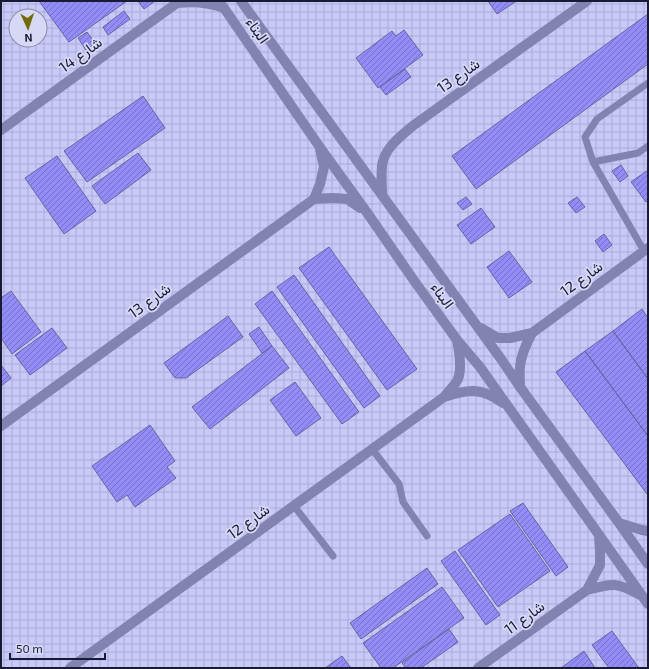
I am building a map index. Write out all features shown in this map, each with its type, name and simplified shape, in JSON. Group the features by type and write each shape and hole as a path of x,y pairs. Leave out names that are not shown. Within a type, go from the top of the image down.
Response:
{"street":[{"name":"شارع 14","path":"1,130 178,2 189,1 221,4"},
{"name":"البناء","path":"241,1 648,564"},
{"name":"شارع 13","path":"382,195 382,165 386,153 394,142 414,125 587,1"},
{"name":"البناء","path":"221,4 415,282 457,340 480,367 646,600"},
{"path":"319,146 324,167 320,184 314,199 347,198 368,214"},
{"name":"شارع 13","path":"1,426 314,199"},
{"name":"شارع 12","path":"476,325 498,338 510,338 532,333 646,249"},
{"name":"شارع 12","path":"520,387 520,367 522,355 532,333"},
{"name":"شارع 12","path":"444,398 458,379 460,355 457,340"},
{"name":"شارع 12","path":"70,668 444,398 460,392 474,390 494,397 508,407"},
{"path":"619,523 642,530 648,530"},
{"name":"شارع 11","path":"587,590 600,565 598,534"},
{"name":"شارع 11","path":"478,668 587,590 616,584 627,588 646,600"}],"lane":[{"path":"646,249 593,162 585,137 597,118 648,83"},
{"path":"593,162 638,153 648,146"},
{"path":"372,449 399,484 403,502 427,536"},
{"path":"294,506 333,556"}],"shaded area":[{"path":"1,1 648,1 648,668 1,668"}],"building":[{"path":"39,1 127,1 69,42 48,13 48,8 44,8"},
{"path":"138,1 155,1 144,9"},
{"path":"488,1 514,1 515,2 497,14"},
{"path":"124,11 130,19 108,35 103,27"},
{"path":"648,14 648,64 476,189 452,156"},
{"path":"404,30 423,55 378,88 356,58 392,31 396,36"},
{"path":"87,32 95,43 86,50 78,38"},
{"path":"405,69 411,77 386,95 380,87"},
{"path":"143,96 165,128 87,182 64,151"},
{"path":"138,153 151,170 105,204 92,186"},
{"path":"57,156 96,211 64,234 25,178"},
{"path":"621,165 628,176 620,182 612,171"},
{"path":"648,170 648,201 646,202 631,182"},
{"path":"466,197 472,204 463,210 457,203"},
{"path":"577,197 585,207 576,213 568,203"},
{"path":"481,208 495,227 471,244 457,225"},
{"path":"604,234 612,245 603,252 595,241"},
{"path":"329,247 417,369 387,390 299,268"},
{"path":"509,251 532,282 509,298 487,267"},
{"path":"294,275 380,396 364,408 277,287"},
{"path":"11,291 41,332 12,354 1,338 1,298"},
{"path":"272,291 359,412 342,424 255,304"},
{"path":"642,309 648,318 648,379 613,331"},
{"path":"228,316 243,337 186,378 175,378 164,363"},
{"path":"259,327 272,346 262,353 249,334"},
{"path":"52,328 67,348 30,375 15,355"},
{"path":"613,331 648,379 648,436 585,351"},
{"path":"272,346 289,368 210,429 192,407"},
{"path":"585,351 648,436 648,494 556,372"},
{"path":"1,365 11,378 1,386"},
{"path":"295,382 321,418 296,436 270,400"},
{"path":"150,425 175,461 167,467 176,478 135,507 127,495 117,502 92,466"},
{"path":"523,503 568,567 556,576 510,511"},
{"path":"510,514 550,571 498,607 458,550"},
{"path":"455,551 500,615 486,625 441,561"},
{"path":"427,568 438,584 361,639 350,623"},
{"path":"442,587 464,618 393,668 381,668 363,643"},
{"path":"449,629 458,642 421,668 406,668 402,663"},
{"path":"612,631 639,668 609,668 592,645"},
{"path":"584,651 595,668 561,668"},
{"path":"342,656 351,668 325,668"}]}
